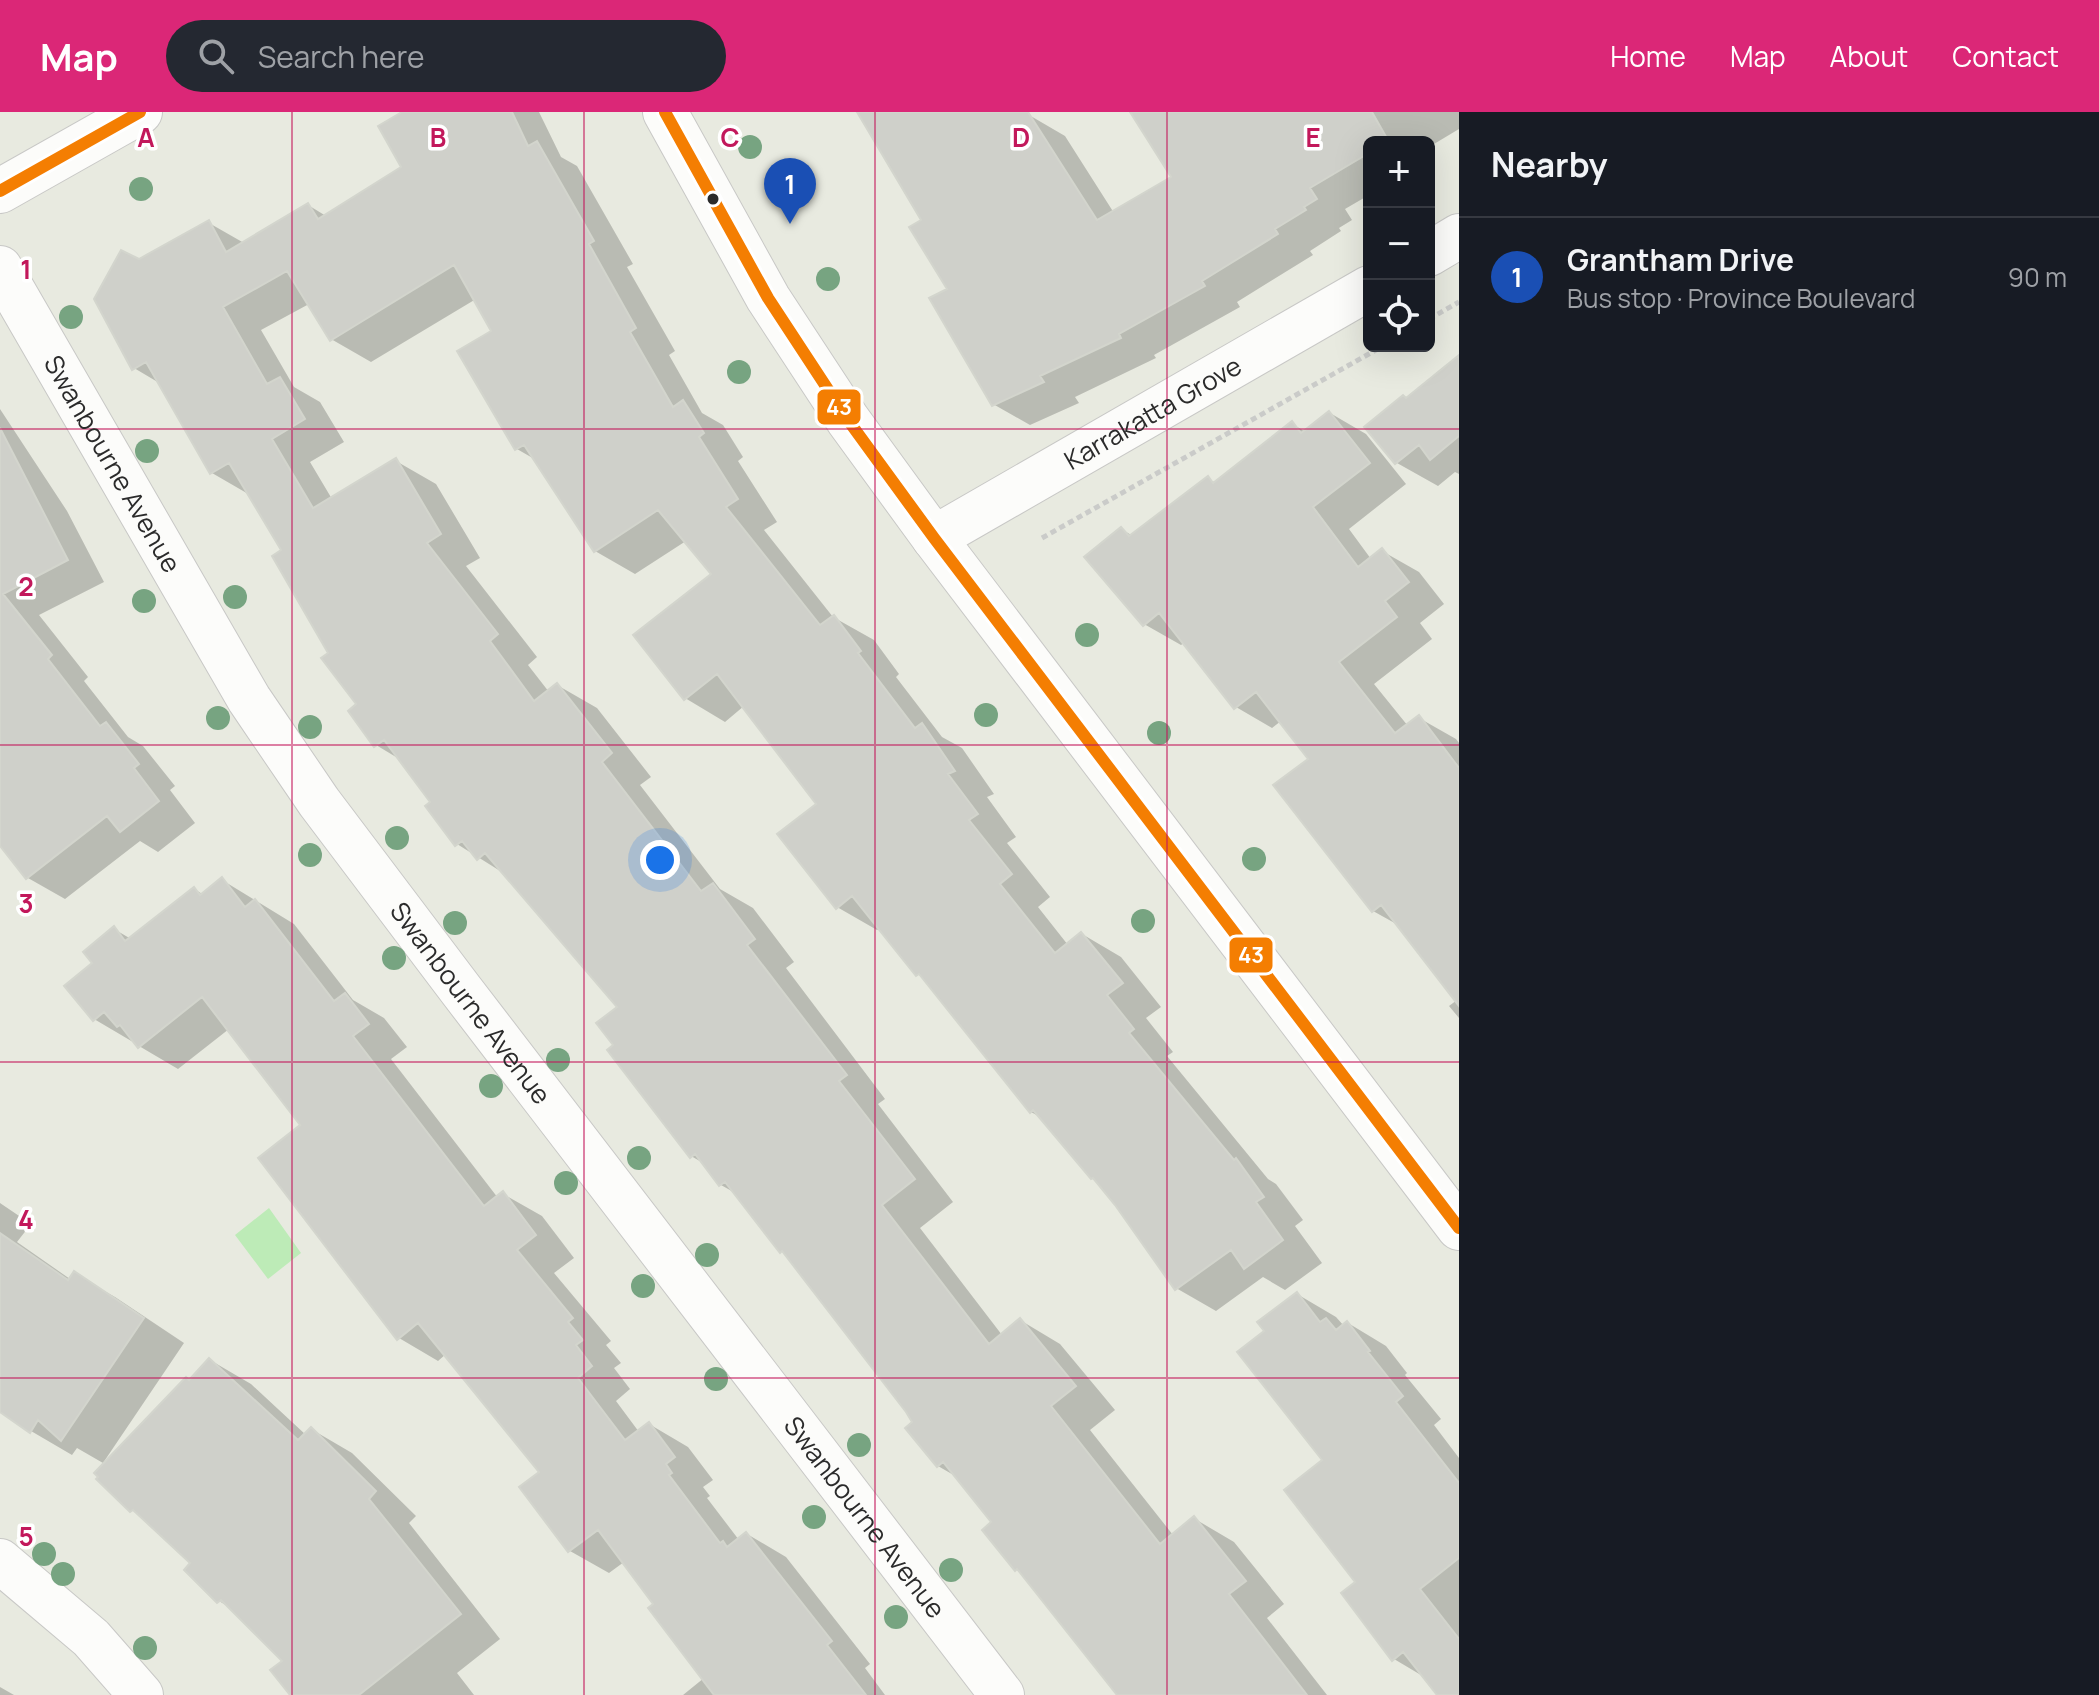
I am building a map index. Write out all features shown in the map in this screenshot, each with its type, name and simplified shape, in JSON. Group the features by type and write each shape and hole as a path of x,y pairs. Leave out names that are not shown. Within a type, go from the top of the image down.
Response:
{"street":[{"path":"0,191 140,112"},
{"path":"665,112 768,298 848,420 934,538 1459,1228"},
{"path":"1435,250 1459,236"},
{"name":"Swanbourne Avenue","path":"0,268 249,699 319,802 1002,1695"},
{"name":"Karrakatta Grove","path":"934,538 1363,291"},
{"path":"0,1561 91,1638 141,1695"}],"path":[{"path":"1435,316 1459,302"},
{"path":"1042,538 1372,352"}],"green space":[{"path":"269,1208 301,1253 268,1279 235,1235"}],"building":[{"path":"402,112 512,112 528,146 537,141 594,241 589,244 636,328 630,332 673,407 683,400 704,433 699,437 738,499 726,507 820,625 834,615 861,651 858,653 915,728 922,723 955,771 948,774 978,814 969,820 1012,874 1000,884 1055,953 1081,932 1123,983 1107,995 1134,1029 1129,1033 1234,1160 1236,1158 1264,1197 1256,1202 1283,1240 1244,1269 1231,1250 1175,1290 1093,1178 1033,1110 1030,1113 852,896 836,909 777,834 816,804 717,674 684,700 633,635 711,574 658,510 594,552 524,445 515,450 457,351 491,331 454,265 330,341 287,271 223,307 267,384 280,377 305,419 272,439 313,508 396,458 441,534 427,543 498,634 490,641 534,701 557,683 612,753 602,762 701,891 713,883 755,939 747,945 847,1075 839,1081 915,1179 882,1205 989,1344 1020,1318 1076,1386 1051,1406 1160,1544 1194,1516 1246,1581 1229,1594 1307,1695 1117,1695 982,1530 991,1522 943,1462 937,1467 905,1428 912,1422 906,1412 782,1251 780,1253 725,1182 719,1186 695,1154 690,1158 607,1050 613,1045 596,1023 617,1007 485,853 477,860 462,841 455,846 425,806 430,802 384,740 374,747 348,711 356,704 321,658 328,653 272,556 281,550 229,463 210,474 146,362 132,370 94,299 121,250 139,259 209,220 226,252 308,203 318,219 401,167 378,126"},
{"path":"857,112 1028,112 1097,220 1171,177 1130,112 1372,112 1386,136 1363,136 1363,157 1310,188 1317,199 1304,207 1306,210 1275,229 1278,234 1202,281 1205,286 1119,334 1121,338 1040,376 1044,382 992,406 929,298 947,289 909,227 921,220"},
{"path":"1459,355 1459,436 1430,460 1419,445 1395,464 1364,427"},
{"path":"1329,411 1370,463 1313,507 1358,567 1382,548 1409,582 1385,601 1397,617 1339,662 1395,733 1419,715 1459,768 1459,1006 1381,905 1372,912 1273,785 1308,759 1256,692 1234,709 1159,613 1143,626 1084,557 1121,527 1129,536 1208,476 1213,483 1292,421 1301,433"},
{"path":"0,428 68,560 3,594 52,655 48,659 100,726 106,722 139,764 134,768 159,801 120,832 107,816 26,879 0,846"},
{"path":"222,877 245,907 255,899 334,1001 345,993 369,1024 353,1036 484,1206 503,1191 536,1235 517,1250 573,1318 568,1322 583,1340 576,1345 592,1366 578,1378 625,1440 649,1422 675,1457 666,1464 672,1473 669,1475 720,1543 723,1541 727,1547 746,1532 832,1641 827,1645 866,1695 714,1695 648,1608 653,1604 598,1530 568,1552 519,1487 539,1472 418,1323 397,1340 258,1158 300,1125 202,997 138,1048 120,1025 117,1027 104,1012 93,1021 64,986 92,963 83,952 114,926 125,941 194,887 200,895"},
{"path":"0,1233 68,1280 74,1271 144,1318 61,1441 38,1420 30,1433 0,1412"},
{"path":"1297,1292 1320,1322 1326,1318 1336,1330 1347,1321 1403,1396 1396,1402 1459,1483 1459,1558 1420,1589 1459,1639 1459,1695 1437,1695 1403,1652 1392,1661 1341,1593 1355,1582 1284,1490 1322,1460 1237,1352 1264,1331 1257,1322"},
{"path":"209,1358 298,1440 311,1427 376,1491 369,1499 461,1614 359,1695 290,1695 270,1670 282,1661 221,1600 217,1603 184,1570 190,1563 96,1479 98,1477 94,1473 186,1377 189,1380"}],"transit line":[{"name":"43","path":"0,191 140,112"},
{"name":"43","path":"665,112 768,298 848,420 934,538 1459,1228"}],"place":[{"name":"Grantham Drive","path":"790,224"}]}
